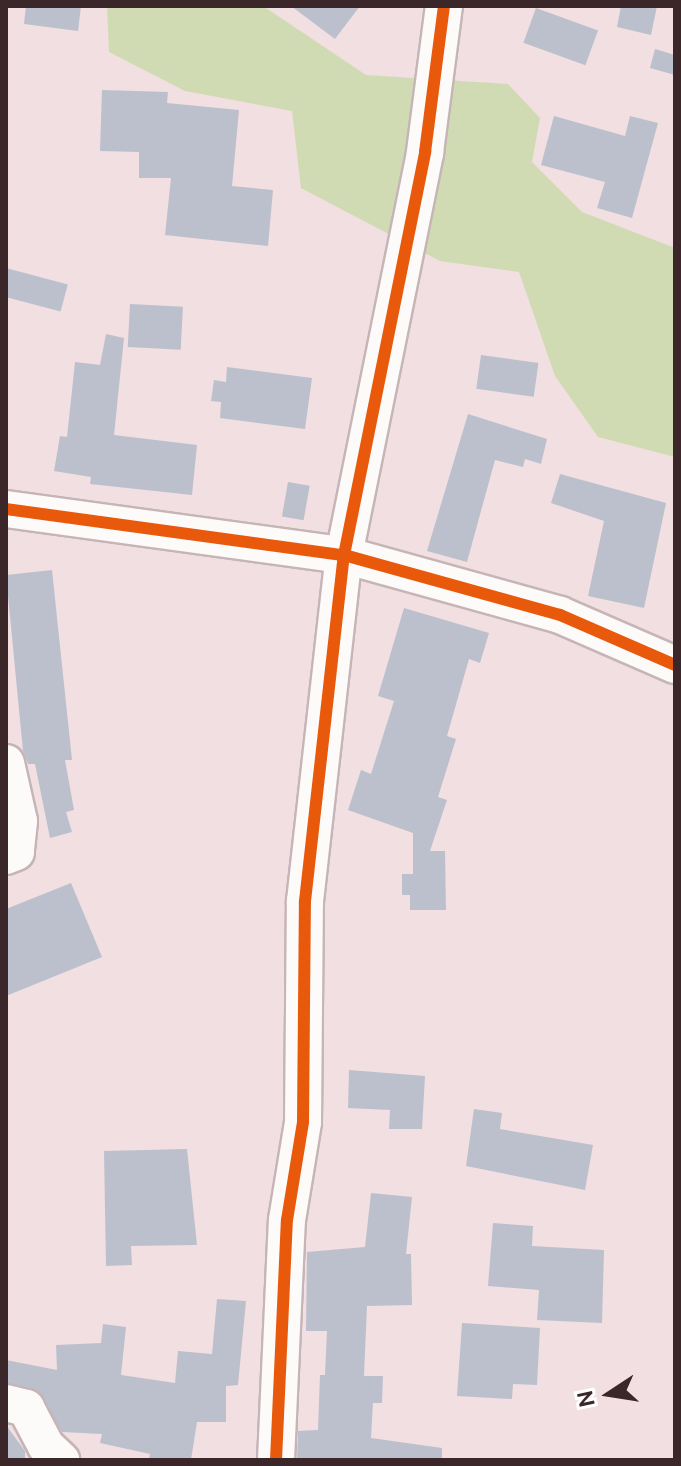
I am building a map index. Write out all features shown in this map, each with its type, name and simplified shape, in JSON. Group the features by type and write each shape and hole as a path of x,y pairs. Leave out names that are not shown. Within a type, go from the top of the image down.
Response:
{"street":[{"path":"276,1460 287,1220 303,1122 305,901 344,555 425,152 444,6"},
{"path":"6,509 344,555 560,615 675,665"},
{"path":"6,763 19,821 16,852 6,856"},
{"path":"6,1403 26,1408 46,1446 61,1460"}],"green space":[{"path":"107,6 263,6 366,75 508,84 540,118 532,162 582,212 675,248 675,457 598,437 555,376 519,272 440,261 301,188 292,111 185,91 109,52"}],"building":[{"path":"26,6 81,6 78,31 24,24"},
{"path":"291,6 360,6 335,39"},
{"path":"621,6 657,6 651,35 617,27"},
{"path":"536,8 598,31 585,65 523,43"},
{"path":"655,49 675,55 675,75 650,68"},
{"path":"102,90 168,92 167,103 239,110 232,186 273,190 268,246 165,235 171,178 139,178 139,152 100,151"},
{"path":"554,116 625,136 630,116 658,123 632,218 597,208 605,182 541,165"},
{"path":"6,268 68,285 61,312 6,297"},
{"path":"130,304 183,307 181,350 128,347"},
{"path":"106,334 124,338 114,435 197,445 192,495 90,484 91,477 54,471 60,436 67,437 75,362 100,365"},
{"path":"481,355 538,363 534,397 476,389"},
{"path":"227,367 312,378 305,429 220,418 221,402 211,401 214,380 226,382"},
{"path":"468,414 547,439 541,464 525,459 523,467 495,460 467,562 427,551"},
{"path":"560,474 666,503 644,608 588,596 604,521 551,503"},
{"path":"288,482 310,486 304,520 282,516"},
{"path":"52,570 72,760 65,760 74,810 66,812 72,832 50,838 35,764 28,764 23,751 6,575"},
{"path":"404,608 489,633 480,663 469,659 447,736 456,739 438,797 447,800 430,851 445,851 446,910 410,910 410,895 402,895 402,874 413,874 413,833 348,810 361,770 371,774 394,701 378,696"},
{"path":"71,883 102,957 6,996 6,909"},
{"path":"349,1070 425,1076 422,1129 389,1129 390,1110 348,1108"},
{"path":"474,1109 502,1113 500,1129 593,1145 585,1190 466,1166"},
{"path":"187,1149 197,1245 131,1246 132,1265 106,1266 104,1151"},
{"path":"371,1193 412,1197 406,1254 411,1254 412,1305 367,1306 364,1376 383,1376 382,1403 373,1403 371,1438 442,1448 442,1460 297,1460 298,1431 318,1430 320,1375 325,1375 327,1331 306,1331 307,1252 365,1247"},
{"path":"493,1223 533,1226 532,1246 604,1250 602,1323 537,1320 539,1290 488,1286"},
{"path":"217,1299 246,1301 238,1385 226,1386 226,1422 197,1422 191,1460 149,1460 150,1454 100,1443 102,1434 62,1432 39,1392 6,1383 6,1360 57,1370 56,1345 101,1343 103,1324 126,1327 121,1375 175,1383 178,1351 212,1354"},
{"path":"462,1323 540,1328 537,1385 513,1384 512,1399 457,1396"},
{"path":"6,1425 25,1451 25,1460 6,1460"}],"cycle path":[{"path":"276,1460 287,1220 303,1122 305,901 344,555 425,152 444,6"},
{"path":"6,509 344,555 560,615 675,665"}]}
